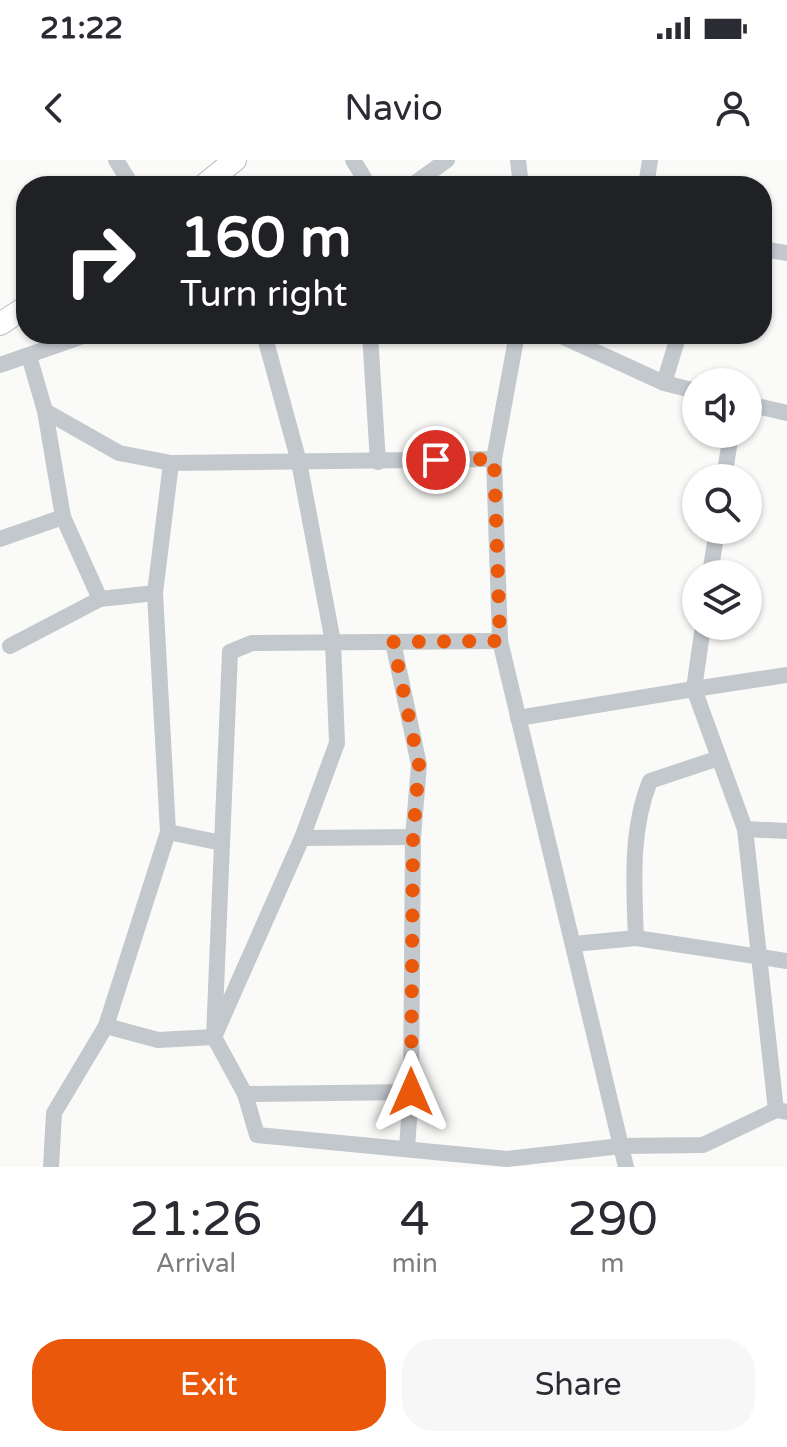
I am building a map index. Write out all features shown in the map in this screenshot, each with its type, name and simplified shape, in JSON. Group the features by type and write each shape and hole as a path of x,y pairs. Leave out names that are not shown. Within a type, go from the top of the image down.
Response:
{"main road":[{"path":"215,176 235,160"}],"street":[{"path":"425,176 447,160"},
{"path":"0,365 62,344"},
{"path":"214,1037 302,838 337,743 333,642 299,462 267,344"},
{"path":"371,344 378,462"},
{"path":"515,344 494,459 500,641 626,1167"},
{"path":"582,344 664,383 682,388"},
{"path":"664,383 676,344"},
{"path":"29,356 45,411 63,517 100,599"},
{"path":"762,407 787,413"},
{"path":"45,411 119,453 171,463 494,459"},
{"path":"51,1167 54,1113 106,1026 168,832 155,593 171,463"},
{"path":"0,539 63,517"},
{"path":"10,646 100,599 155,593"},
{"path":"500,641 252,643 230,652 214,1037 245,1094 257,1135 507,1159 621,1146 703,1145 781,1111 745,829 694,689 701,640"},
{"path":"393,642 419,765 413,837 411,1092 407,1148"},
{"path":"518,718 787,675"},
{"path":"636,938 634,871 641,804 650,781 719,758"},
{"path":"745,829 787,831"},
{"path":"168,832 222,843"},
{"path":"302,838 413,837"},
{"path":"574,944 636,938 787,961"},
{"path":"106,1026 158,1040 214,1037"},
{"path":"245,1094 411,1092"}],"route":[{"path":"411,1092 413,837 419,765 393,642 500,641 494,459 436,460"}]}
